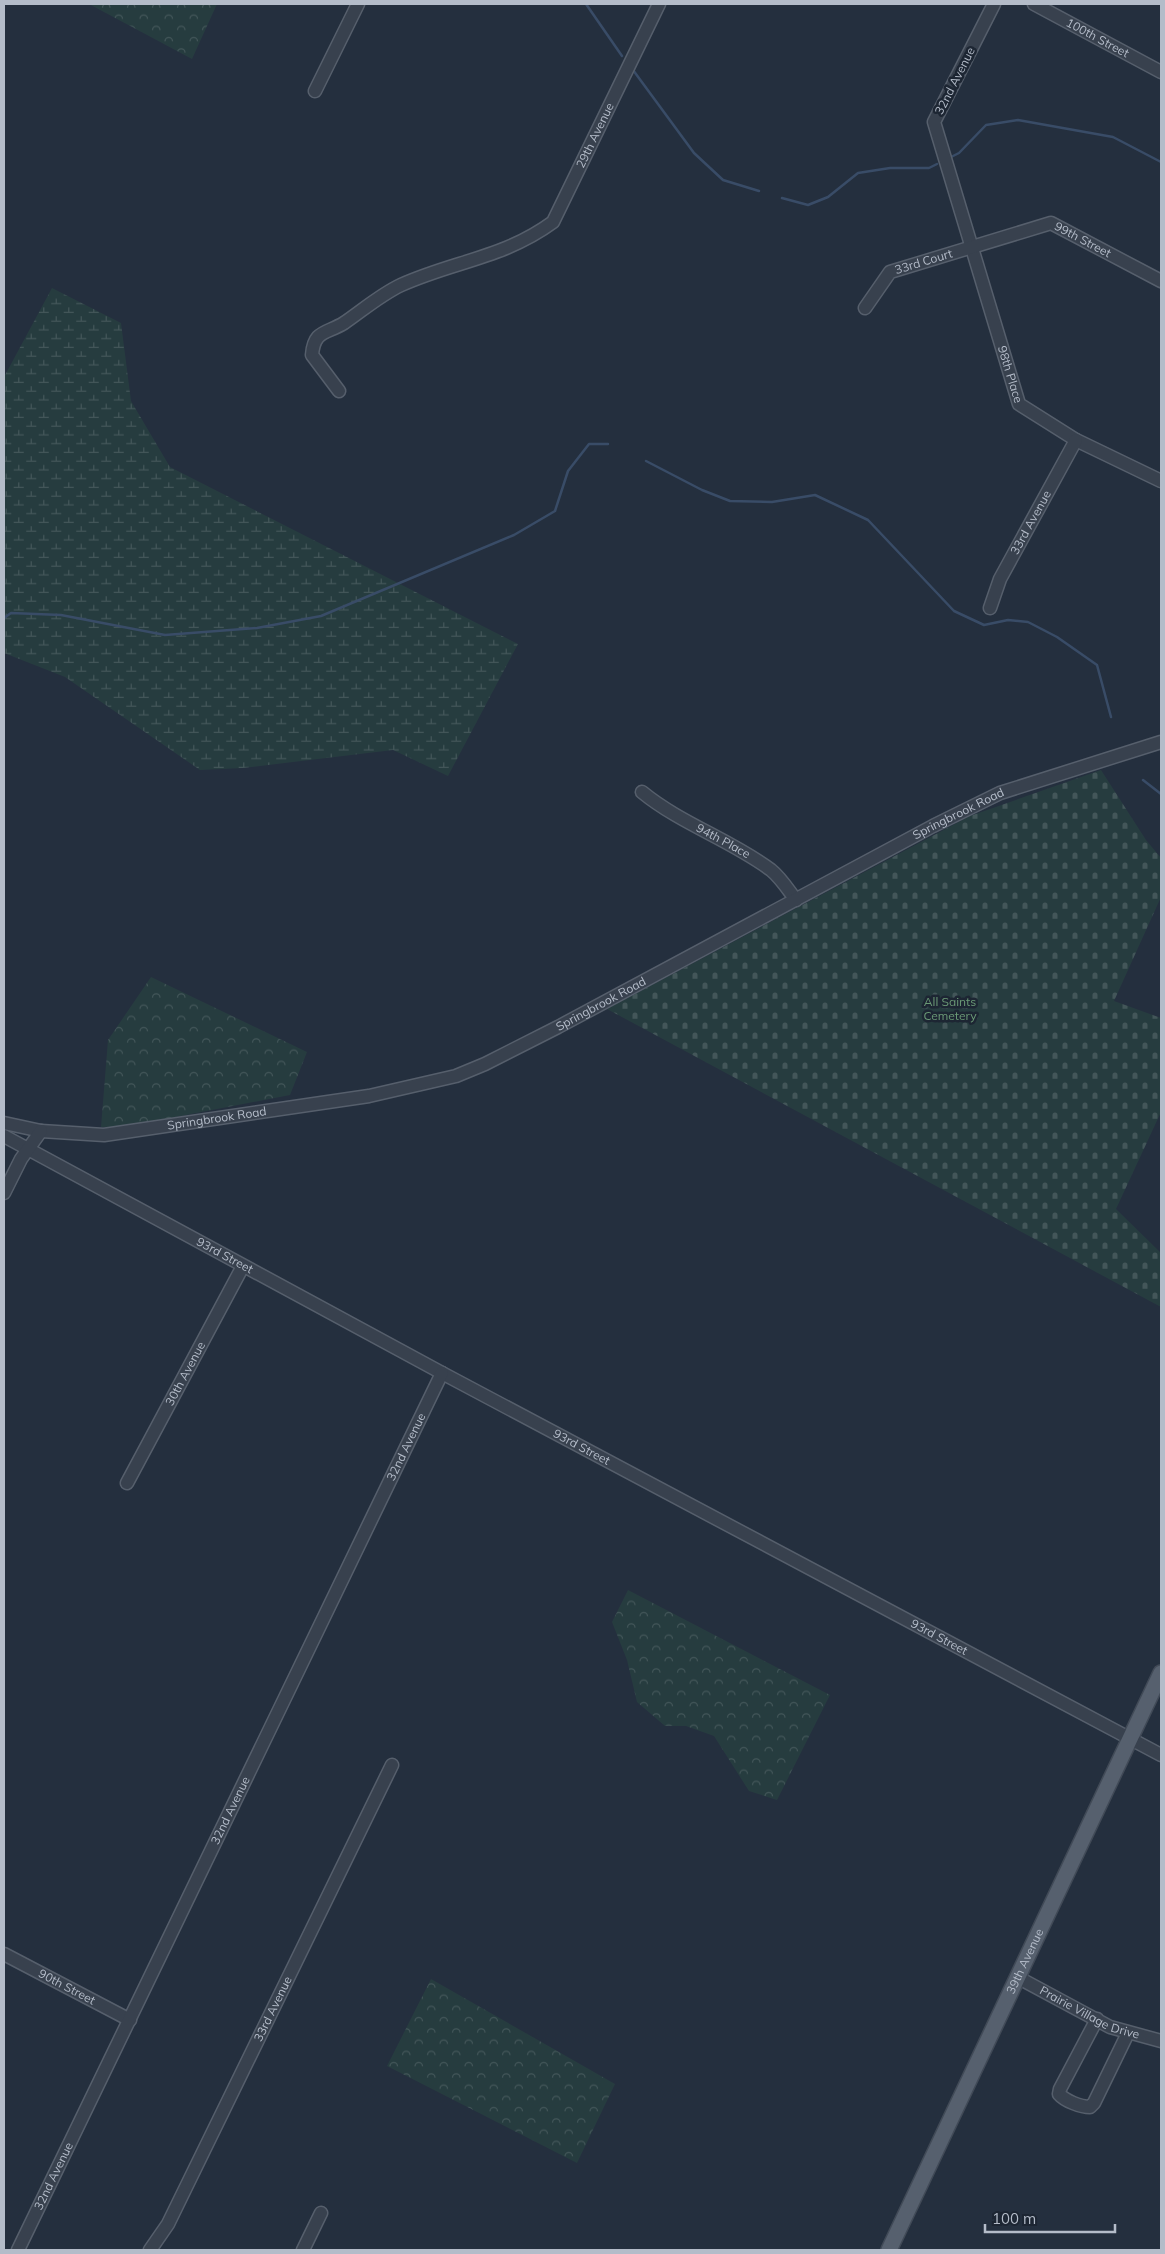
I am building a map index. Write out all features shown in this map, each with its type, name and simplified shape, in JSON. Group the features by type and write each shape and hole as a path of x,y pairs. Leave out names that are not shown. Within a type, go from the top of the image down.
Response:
{"main road":[{"name":"39th Avenue","path":"889,2250 1019,1978 1161,1673"}],"street":[{"path":"315,91 358,4"},
{"name":"29th Avenue","path":"339,391 312,355 313,344 318,336 342,324 377,298 402,285 509,248 532,237 553,222 658,4"},
{"name":"32nd Avenue","path":"970,247 934,122 994,4"},
{"name":"100th Street","path":"1034,4 1161,72"},
{"name":"99th Street","path":"970,247 1051,223 1161,281"},
{"name":"33rd Court","path":"865,308 890,272 970,247"},
{"name":"98th Place","path":"970,247 1018,404 1076,440 1161,481"},
{"name":"33rd Avenue","path":"990,608 1000,579 1076,440"},
{"name":"Springbrook Road","path":"4,1123 41,1131 83,1135 127,1132 376,1095 456,1076 485,1064 558,1027 933,826 1000,793 1161,742"},
{"name":"94th Place","path":"642,792 655,802 736,847 773,872 796,900"},
{"path":"4,1194 28,1150 41,1131"},
{"name":"93rd Street","path":"4,1136 242,1266 1161,1755"},
{"name":"30th Avenue","path":"128,1483 242,1266"},
{"name":"32nd Avenue","path":"18,2250 442,1373"},
{"name":"33rd Avenue","path":"150,2250 173,2215 392,1765"},
{"name":"90th Street","path":"4,1954 130,2020"},
{"name":"Prairie Village Drive","path":"1019,1978 1096,2020 1128,2033 1161,2041"},
{"path":"1096,2020 1059,2094 1062,2098 1084,2107 1090,2107 1094,2103 1128,2033"},
{"path":"303,2250 322,2213"}],"green space":[{"path":"89,4 217,4 192,59"},
{"path":"52,288 121,323 131,401 170,467 518,644 448,776 393,750 243,768 200,770 65,677 4,653 4,377"},
{"name":"All Saints Cemetery","path":"1101,770 1146,840 1161,858 1161,897 1114,1001 1161,1018 1161,1112 1116,1209 1161,1253 1161,1307 607,1009 970,816"},
{"path":"151,977 307,1052 290,1095 124,1127 101,1127 108,1040"},
{"path":"628,1590 830,1695 777,1800 749,1791 714,1736 686,1726 665,1726 637,1702 627,1660 612,1622"},
{"path":"431,1979 615,2084 577,2163 387,2066"}],"waterway":[{"path":"586,4 622,56"},
{"path":"633,70 694,153 723,180 759,191"},
{"path":"951,157 959,153 986,125 1018,120 1113,137 1161,162"},
{"path":"782,198 808,205 828,197 858,173 890,168 929,168 937,164"},
{"path":"4,618 11,613 61,615 165,635 257,628 321,616 514,535 555,511 568,471 589,444 608,444"},
{"path":"646,461 702,490 730,501 772,502 815,495 868,520 954,611 984,625 1008,620 1028,622 1057,637 1097,665 1111,717"},
{"path":"1143,780 1161,794"}]}
